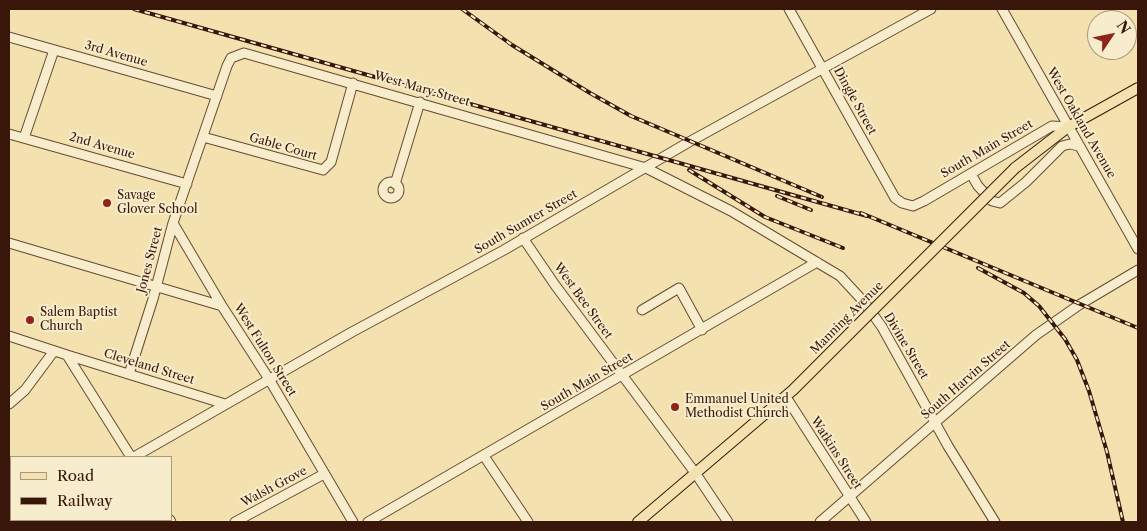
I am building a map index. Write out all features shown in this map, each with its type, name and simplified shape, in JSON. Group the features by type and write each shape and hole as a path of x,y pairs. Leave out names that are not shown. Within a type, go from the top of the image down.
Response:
{"main road":[{"name":"South Main Street","path":"1068,127 1138,88"},
{"name":"Manning Avenue","path":"638,522 786,397 1015,168 1068,127"}],"street":[{"name":"Dingle Street","path":"789,9 895,198 902,203"},
{"name":"South Sumter Street","path":"134,456 931,9"},
{"name":"West Oakland Avenue","path":"1002,9 1138,249"},
{"name":"3rd Avenue","path":"9,37 217,96"},
{"path":"24,138 54,50"},
{"name":"West Mary Street","path":"217,96 229,60 238,53 244,52 646,168"},
{"name":"Gable Court","path":"203,137 323,170 331,162 353,83"},
{"name":"Jones Street","path":"129,374 156,287 173,222 188,184 217,96"},
{"path":"395,184 400,173 420,102"},
{"name":"South Main Street","path":"902,203 917,204 1052,126 1068,127"},
{"name":"2nd Avenue","path":"9,134 188,184"},
{"path":"971,174 978,186 992,201 1000,203 1026,182 1062,146 1070,144 1079,146"},
{"name":"Divine Street","path":"646,168 731,211 840,276 864,302 882,327 995,522"},
{"path":"173,222 222,306"},
{"name":"West Bee Street","path":"523,238 622,376 696,474 728,522"},
{"name":"West Fulton Street","path":"9,243 222,306 269,379 353,522"},
{"name":"South Main Street","path":"368,522 817,262"},
{"name":"South Harvin Street","path":"820,522 937,423 1036,335 1079,305 1138,270"},
{"path":"642,310 679,288 702,330"},
{"name":"Cleveland Street","path":"9,336 225,404"},
{"path":"9,404 25,390 54,351"},
{"path":"67,355 131,456"},
{"name":"Watkins Street","path":"786,397 866,522"},
{"path":"484,456 528,522"},
{"name":"Walsh Grove","path":"235,522 324,474"}],"railway":[{"path":"134,9 867,216"},
{"path":"462,9 512,45 631,116 822,197"},
{"path":"689,170 765,217 843,248"},
{"path":"777,196 811,210"},
{"path":"861,213 1138,328"},
{"path":"978,268 1024,293 1039,306 1065,339 1077,360 1089,391 1107,452 1123,522"}],"place":[{"name":"Savage Glover School","path":"107,203"},
{"name":"Salem Baptist Church","path":"30,320"},
{"name":"Emmanuel United Methodist Church","path":"675,407"}]}
